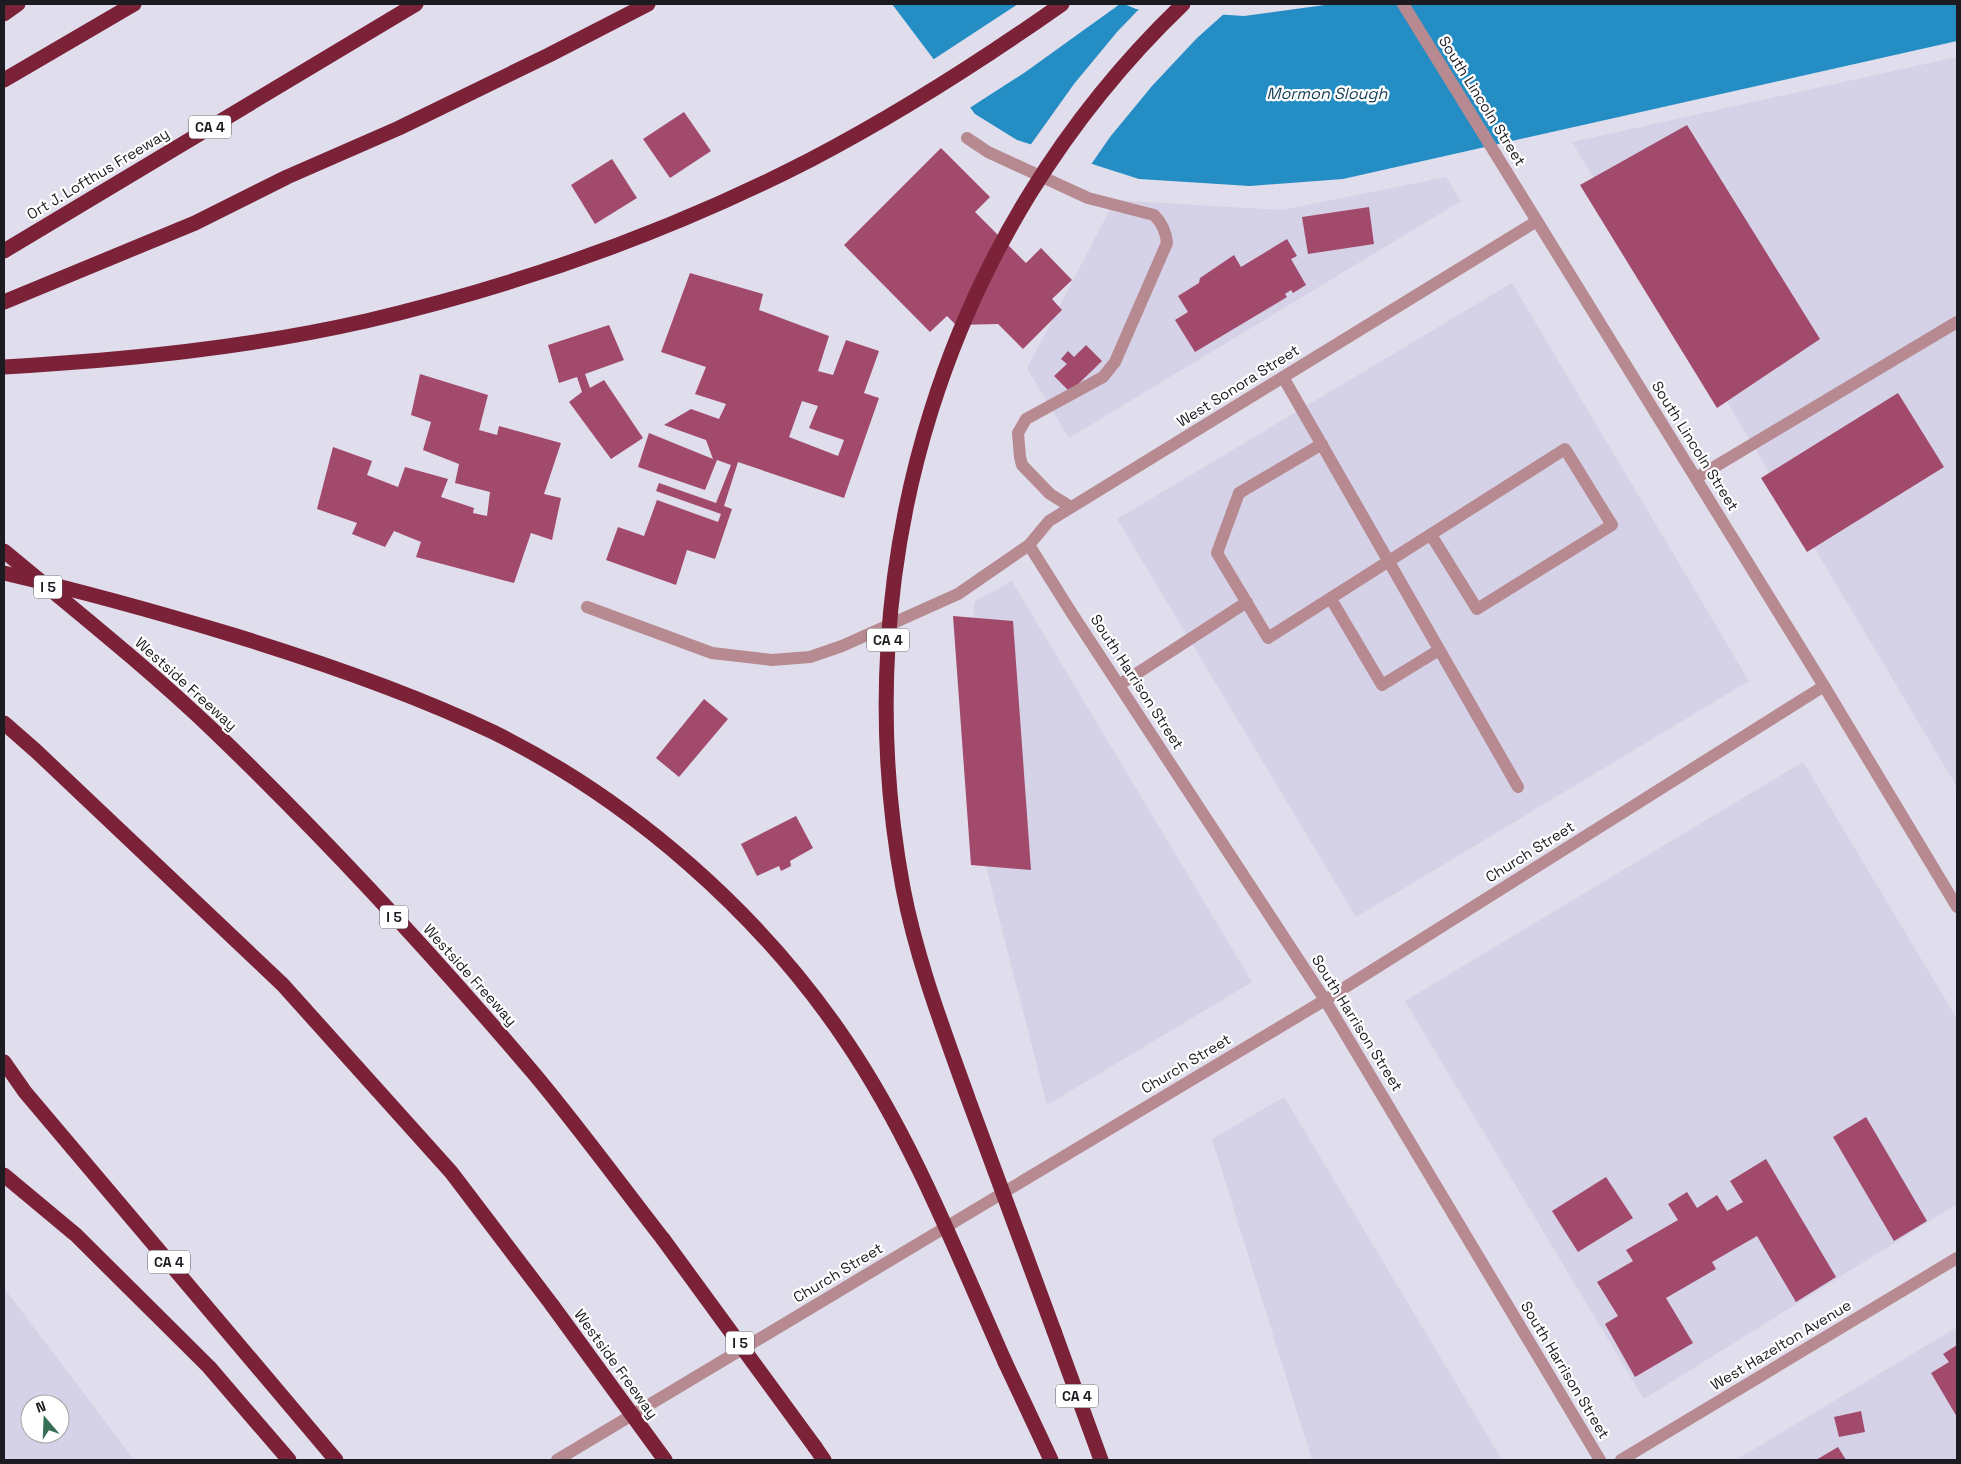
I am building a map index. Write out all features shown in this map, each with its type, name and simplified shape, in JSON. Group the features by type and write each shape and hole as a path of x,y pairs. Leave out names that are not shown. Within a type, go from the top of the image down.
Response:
{"highway":[{"path":"4,14 18,4"},
{"path":"4,80 134,4"},
{"name":"Ort J. Lofthus Freeway","path":"4,251 416,4"},
{"path":"4,302 195,223 287,177 408,123 549,55 648,4"},
{"path":"4,367 133,357 279,338 365,321 460,296 575,260 650,232 736,195 808,160 921,97 996,50 1062,4"},
{"name":"CA 4","path":"1100,1460 940,1021 920,956 904,890 893,824 887,756 886,688 889,621 899,544 926,422 948,358 974,297 1004,236 1039,179 1078,123 1119,70 1184,4"},
{"name":"Westside Freeway","path":"4,550 156,678 215,733 303,820 432,957 537,1078 664,1239 824,1460"},
{"path":"4,573 70,588 157,612 362,677 493,733 549,763 643,827 691,866 740,912 799,978 846,1040 906,1144 1051,1460"},
{"name":"Westside Freeway","path":"4,723 283,985 450,1172 552,1305 665,1460"},
{"name":"CA 4","path":"4,1062 31,1100 336,1460"},
{"path":"4,1175 76,1235 209,1367 289,1460"}],"street":[{"name":"South Lincoln Street","path":"1403,4 1824,686 1957,906"},
{"path":"967,138 988,152 1088,198 1154,215 1162,223 1166,236 1167,243 1115,362 1103,377 1026,419 1018,433 1022,464 1050,494 1071,507"},
{"name":"West Sonora Street","path":"587,608 712,653 772,660 810,657 842,646 958,594 1029,544 1049,521 1537,221"},
{"path":"1696,478 1957,322"},
{"path":"1283,377 1518,787"},
{"path":"1322,444 1239,493 1217,553 1268,638 1565,449 1612,525 1477,609 1431,535"},
{"name":"South Harrison Street","path":"1029,544 1071,612 1325,1000 1600,1460"},
{"path":"1331,599 1382,685 1440,650"},
{"path":"1119,685 1247,602"},
{"name":"Church Street","path":"557,1460 1325,1000 1824,686"},
{"name":"West Hazelton Avenue","path":"1621,1460 1957,1258"}],"shaded area":[{"path":"1957,57 1957,787 1572,142"},
{"path":"1446,177 1461,201 1069,438 1027,368 1115,200 1282,210"},
{"path":"1512,283 1749,681 1356,917 1117,519"},
{"path":"1012,581 1252,982 1047,1105 971,808 974,602"},
{"path":"1803,762 1957,1019 1957,1204 1644,1399 1405,1001"},
{"path":"1284,1097 1502,1460 1312,1460 1212,1139"},
{"path":"4,1288 134,1460 4,1460"},
{"path":"1957,1327 1957,1460 1736,1460"}],"water":[{"name":"Mormon Slough","path":"892,4 1124,4 1136,9 1244,16 1332,4 1957,4 1957,41 1343,179 1250,186 1139,179 1017,140 975,114"}],"pier":[{"path":"1018,4 1120,4 1024,73 968,109 931,61"},
{"path":"1141,7 1225,13 1197,38 1152,86 1110,137 1090,166 1029,147 1074,84 1117,32"}],"building":[{"path":"684,112 711,151 670,178 643,139"},
{"path":"1687,125 1820,339 1717,408 1580,185"},
{"path":"941,148 990,197 975,212 1026,263 1041,248 1072,280 1052,299 1062,310 1023,349 998,324 956,325 947,316 930,332 844,245"},
{"path":"612,159 637,198 595,224 571,185"},
{"path":"1369,207 1374,244 1308,254 1302,217"},
{"path":"1287,239 1297,256 1291,259 1306,285 1293,293 1291,290 1285,294 1287,297 1195,352 1175,320 1188,312 1178,296 1199,283 1200,278 1234,255 1241,267"},
{"path":"690,273 763,294 759,310 829,336 818,371 833,375 846,340 879,351 864,393 879,398 844,498 738,462 724,506 732,509 715,559 687,550 676,585 606,560 618,527 644,536 657,500 718,522 721,514 656,491 659,483 716,503 731,465 717,460 705,490 638,467 649,433 713,459 706,440 664,425 691,409 719,419 726,404 695,394 706,367 661,352","holes":["802,401 818,406 809,428 844,440 838,456 789,437"]},
{"path":"609,325 624,360 585,374 590,388 604,380 643,438 611,459 569,402 582,392 577,377 559,383 548,345"},
{"path":"1086,345 1102,361 1070,392 1054,376 1067,364 1061,359 1068,351 1074,357"},
{"path":"420,374 488,395 479,430 497,435 499,426 561,443 544,494 561,498 552,540 531,533 514,583 416,557 421,542 394,531 385,547 352,534 357,523 317,509 333,447 372,461 367,475 398,487 405,467 448,479 441,497 474,508 473,513 487,516 490,492 455,483 459,464 423,450 431,422 411,415"},
{"path":"1898,393 1944,467 1807,552 1761,478"},
{"path":"953,616 1013,621 1031,870 971,865"},
{"path":"704,699 728,719 679,777 656,758"},
{"path":"796,816 813,848 790,861 791,866 781,871 779,866 757,876 741,844"},
{"path":"1866,1117 1927,1221 1894,1241 1833,1137"},
{"path":"1766,1159 1836,1277 1796,1302 1757,1236 1712,1262 1716,1269 1666,1298 1693,1343 1635,1377 1605,1324 1618,1316 1597,1282 1633,1261 1626,1250 1678,1220 1668,1204 1687,1192 1697,1208 1717,1195 1727,1211 1743,1202 1730,1181"},
{"path":"1606,1177 1633,1218 1578,1252 1552,1211"},
{"path":"1957,1345 1957,1417 1931,1373 1949,1362 1943,1354"},
{"path":"1861,1411 1865,1432 1839,1437 1834,1417"},
{"path":"1838,1447 1846,1460 1816,1460"}]}
